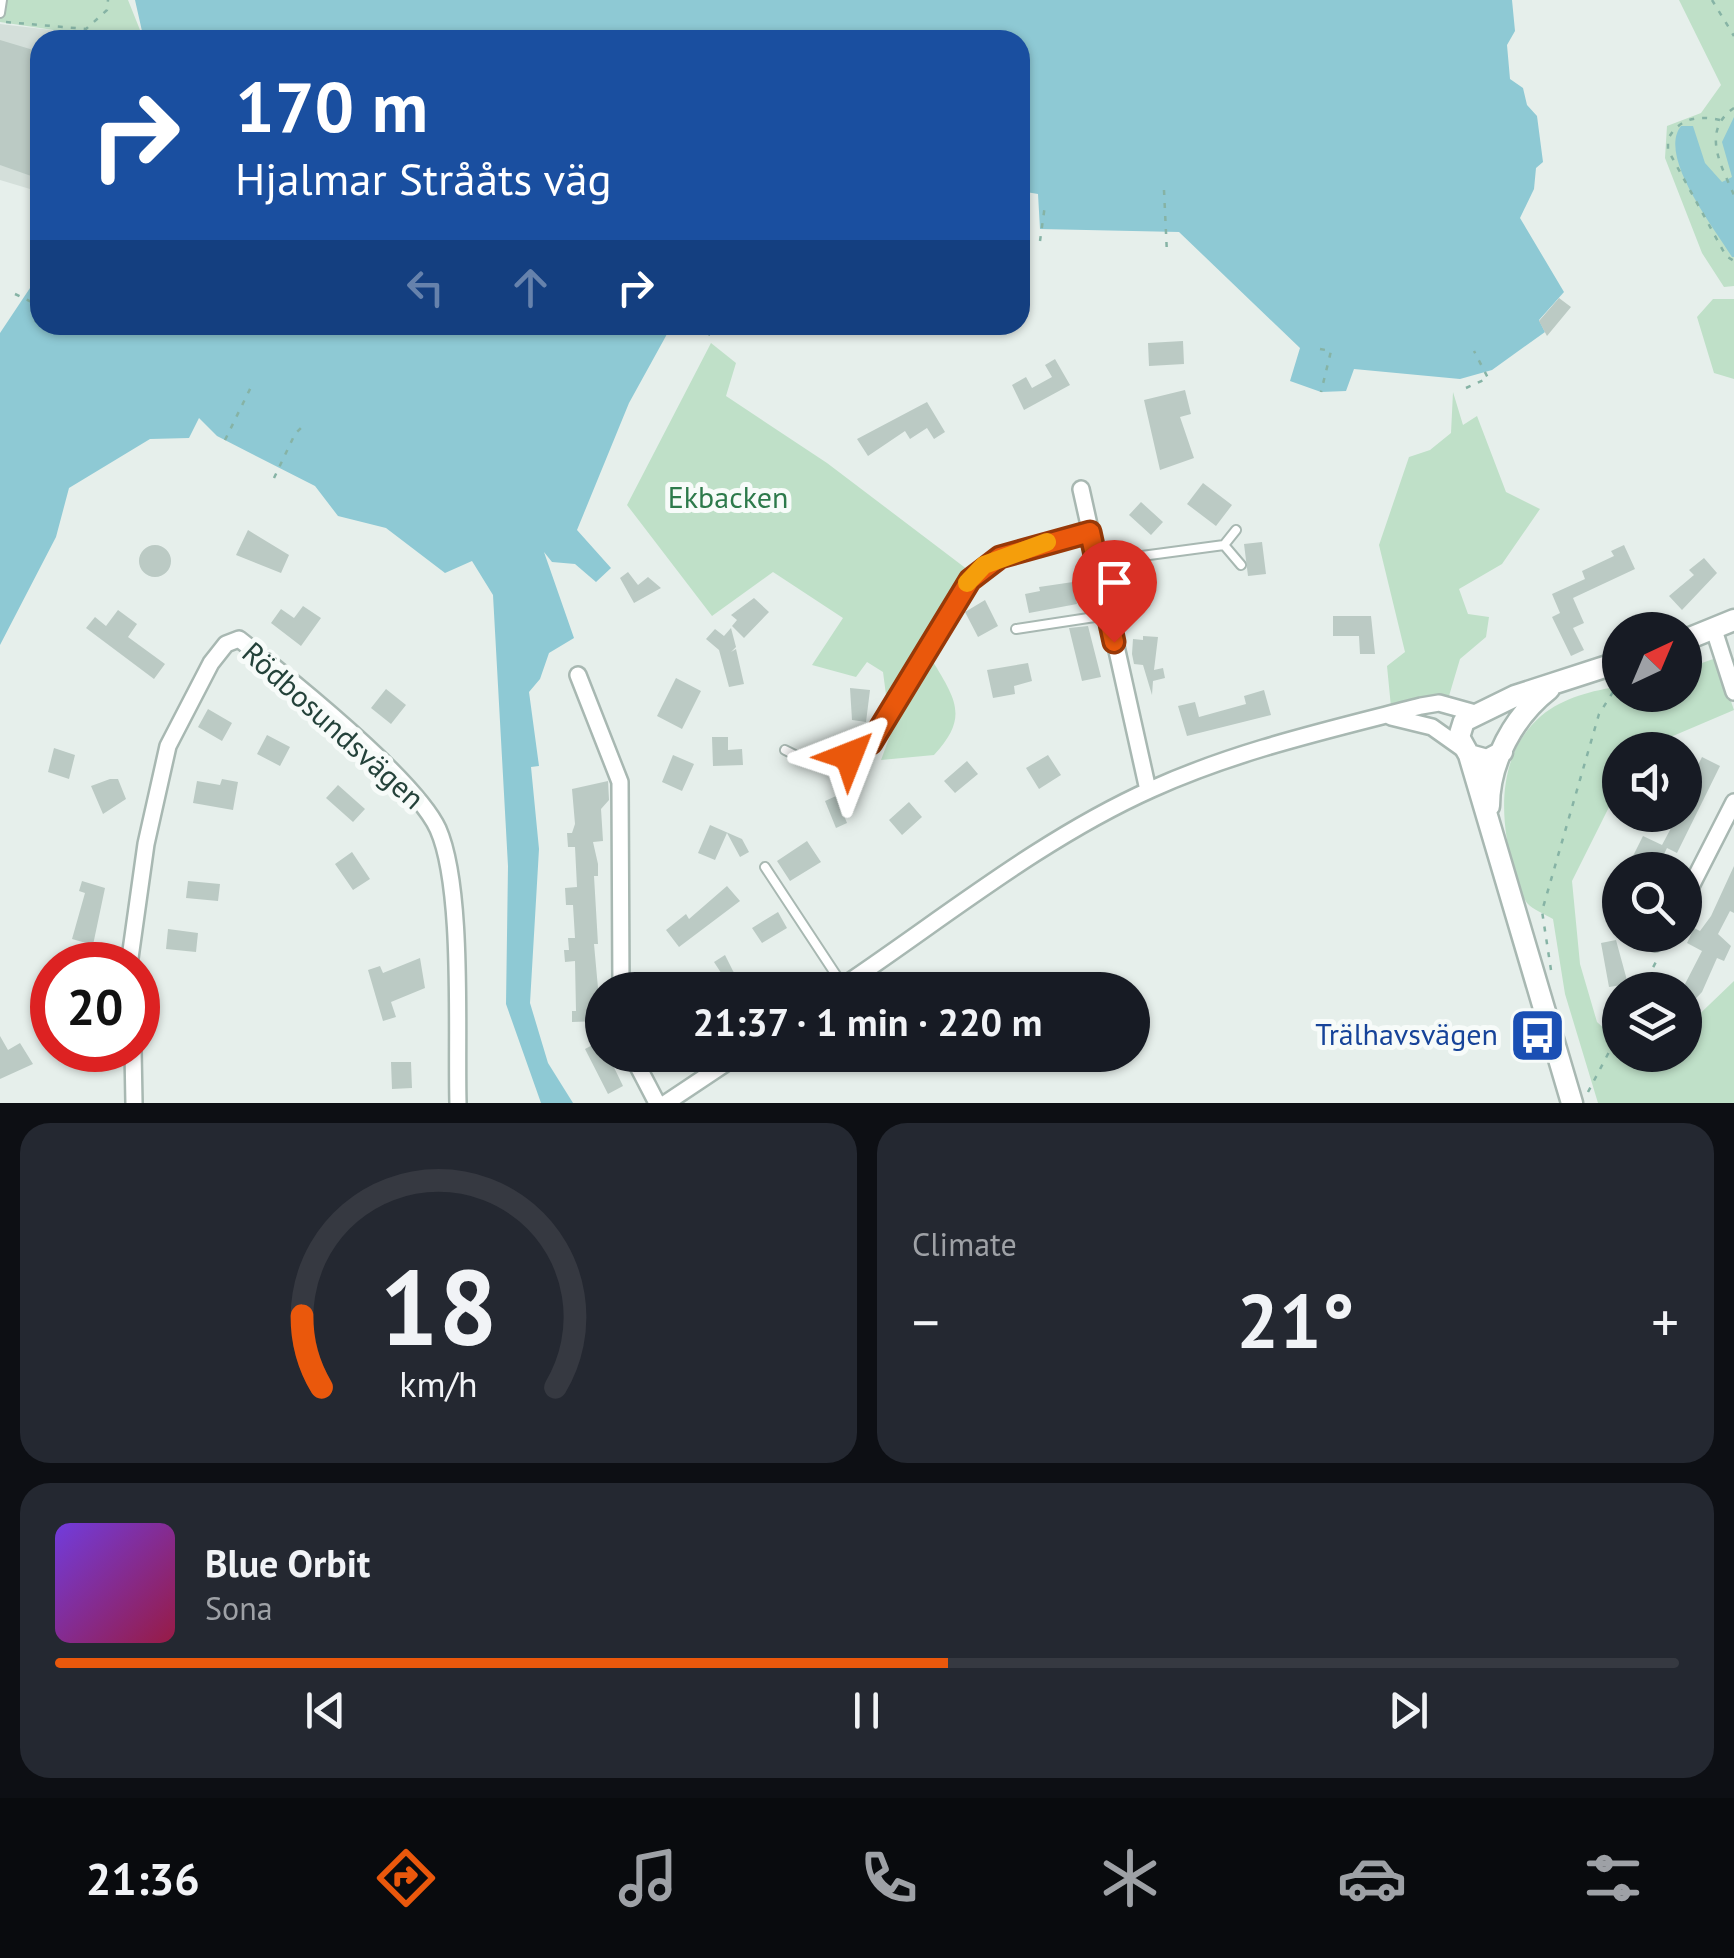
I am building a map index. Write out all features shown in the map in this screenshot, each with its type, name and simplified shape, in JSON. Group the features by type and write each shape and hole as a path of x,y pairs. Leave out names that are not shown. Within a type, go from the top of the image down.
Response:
{"street":[{"path":"1081,489 1148,790"},
{"path":"1702,634 1734,620"},
{"path":"1714,630 1734,692"},
{"name":"Rödbosundsvägen","path":"132,942 146,844 168,746 210,663 226,644 239,639 406,784 438,830 447,856 454,913 458,1103"},
{"path":"1577,1101 1460,728 1479,712 1602,668"},
{"path":"578,675 620,782 621,972"},
{"path":"1490,828 1491,774 1505,745 1527,709 1562,680"},
{"path":"864,972 1054,844 1148,790 1266,746 1438,704 1503,721 1505,745"},
{"path":"1382,716 1432,728 1466,752 1487,760 1505,745"},
{"path":"1702,865 1734,802"},
{"path":"133,1072 134,1103"},
{"path":"641,1072 657,1103"},
{"path":"666,1103 712,1072"}],"lane":[{"path":"0,13 2,0"},
{"path":"1097,562 1224,545 1236,530"},
{"path":"785,750 813,764 862,751 970,580 1000,557 1090,532"},
{"path":"1224,545 1241,565"},
{"path":"1016,630 1108,616"},
{"path":"765,866 830,972"}],"path":[{"path":"0,22 86,29 107,10 108,0"},
{"path":"1712,0 1734,36"},
{"path":"1734,108 1720,120 1716,156 1734,195"},
{"path":"1720,120 1705,117 1681,122 1668,139 1668,150 1726,256 1734,262"},
{"path":"1164,190 1167,254"},
{"path":"1040,241 1045,205"},
{"path":"15,294 30,301"},
{"path":"1320,349 1332,350 1321,392"},
{"path":"1466,388 1488,378 1474,351"},
{"path":"225,440 251,386"},
{"path":"274,478 295,434 306,422"},
{"path":"1551,970 1542,911 1602,709"},
{"path":"1577,1101 1602,1060"}],"shaded area":[{"path":"0,24 51,30 30,30 30,189 0,180"}],"green space":[{"path":"0,0 128,0 140,30 53,30 0,22"},
{"path":"1679,0 1734,0 1734,286 1724,287 1702,253 1665,158 1667,126 1701,113 1721,85"},
{"path":"1713,299 1734,299 1734,379 1714,373 1697,317"},
{"name":"Ekbacken","path":"711,343 736,363 726,396 827,463 976,576 932,660 955,708 952,730 934,755 881,760 891,733 883,672 867,662 856,677 812,665 843,618 773,572 712,616 627,505"},
{"path":"1453,392 1463,425 1477,416 1506,492 1540,509 1502,564 1459,589 1468,614 1489,617 1486,637 1460,659 1449,696 1391,707 1387,666 1405,652 1379,545 1409,457 1430,450 1451,433"},
{"path":"1716,658 1734,710 1682,732 1602,732 1602,821 1572,881 1580,964 1597,1022 1602,1027 1602,1072 1702,1072 1702,1012 1734,981 1734,1103 1598,1103 1565,994 1553,919 1527,903 1513,867 1504,807 1509,767 1516,748 1541,716 1569,699 1589,693 1602,690 1602,712 1702,712 1702,663"}],"water":[{"path":"135,0 1512,0 1515,31 1507,45 1510,79 1523,88 1527,105 1537,116 1543,162 1536,168 1534,189 1520,218 1564,292 1539,320 1545,332 1492,370 1460,379 1354,369 1346,391 1321,392 1290,381 1300,348 1179,232 1040,229 1038,194 1030,193 1030,30 142,30"},
{"path":"1734,117 1732,257 1691,192 1676,155 1676,139 1681,126 1693,126 1705,163 1722,182 1732,177 1722,142"},
{"path":"30,288 30,335 666,335 629,403 577,530 611,568 596,582 575,564 552,562 544,552 574,638 549,653 540,679 529,692 539,766 531,767 539,849 530,1003 548,1063 573,1103 541,1103 506,1004 508,866 493,595 472,561 445,573 386,528 338,516 315,486 217,436 199,418 189,438 150,439 69,488 56,537 0,645 0,333"}],"building":[{"path":"0,40 30,49 30,176 0,165"},
{"path":"1559,298 1571,307 1547,336 1539,321"},
{"path":"1183,341 1184,364 1149,366 1148,343"},
{"path":"1055,359 1070,385 1024,410 1012,385 1026,377 1032,388 1052,377 1045,365"},
{"path":"1185,390 1191,414 1180,417 1194,458 1160,470 1144,400"},
{"path":"927,402 945,432 934,439 927,428 910,439 905,431 868,456 857,439"},
{"path":"1203,483 1232,505 1216,526 1187,504"},
{"path":"1141,502 1163,522 1151,535 1129,515"},
{"path":"248,530 289,555 281,573 236,555"},
{"path":"1262,542 1266,574 1248,576 1244,544"},
{"path":"155,545 166,550 171,561 166,572 155,577 144,572 139,561 144,550"},
{"path":"1624,545 1635,569 1573,598 1584,623 1573,628 1584,650 1571,656 1552,617 1560,613 1552,594 1585,579 1582,571 1614,556 1611,551"},
{"path":"1704,558 1717,573 1682,610 1669,596 1694,575 1689,570"},
{"path":"628,572 638,585 648,577 661,588 634,603 620,578"},
{"path":"1073,582 1077,604 1029,613 1025,594 1040,591 1039,587"},
{"path":"754,598 769,612 744,638 732,626 737,620 731,615"},
{"path":"985,600 998,626 978,637 965,612"},
{"path":"303,606 321,618 301,646 271,623 281,609 294,618"},
{"path":"118,610 137,624 128,637 165,664 154,679 86,628 95,617 106,626"},
{"path":"1333,616 1371,616 1375,654 1360,654 1359,636 1333,636"},
{"path":"1088,626 1101,677 1082,681 1069,628"},
{"path":"731,628 736,647 731,652 736,649 744,684 729,687 719,650 706,639 715,629 724,636"},
{"path":"1143,636 1158,637 1154,670 1163,668 1165,678 1153,681 1152,695 1143,665 1134,664 1132,654 1133,639 1143,640"},
{"path":"1028,663 1032,681 1014,686 1015,694 993,698 987,670"},
{"path":"676,678 701,691 682,729 657,716"},
{"path":"850,688 870,690 866,722 852,720"},
{"path":"386,689 406,705 391,724 371,708"},
{"path":"1264,690 1271,715 1187,736 1178,706 1195,702 1199,717 1246,704 1244,696"},
{"path":"208,709 232,723 222,741 198,727"},
{"path":"267,735 290,747 280,766 257,754"},
{"path":"712,737 728,737 728,750 742,749 743,765 713,766"},
{"path":"54,748 75,755 69,779 48,772"},
{"path":"673,755 694,764 682,791 662,782"},
{"path":"1048,755 1061,775 1039,789 1026,768"},
{"path":"1702,757 1720,766 1702,802"},
{"path":"967,761 978,774 955,793 944,781"},
{"path":"118,779 126,799 103,814 91,786"},
{"path":"222,779 238,782 233,810 193,803 197,781 220,785"},
{"path":"608,781 609,800 601,809 603,841 593,842 598,864 598,876 594,876 597,972 585,972 585,1022 572,1022 572,1011 576,1011 575,961 565,962 564,950 569,950 568,938 575,938 573,905 566,905 565,888 577,887 575,847 568,847 567,833 572,833 575,824 572,789"},
{"path":"338,785 365,809 353,822 326,798"},
{"path":"845,792 852,809 843,813 847,823 836,828 825,801"},
{"path":"909,802 922,817 902,835 889,820"},
{"path":"710,825 742,839 749,852 740,857 727,833 715,860 698,853"},
{"path":"1669,832 1687,832 1677,852 1667,848 1665,852 1635,852 1643,836 1662,845"},
{"path":"807,841 821,862 790,881 777,861"},
{"path":"352,852 370,879 353,890 335,864"},
{"path":"1734,866 1734,913 1730,911 1718,934 1731,946 1724,961 1717,958 1702,992 1702,972 1691,972 1702,952 1702,928"},
{"path":"82,881 105,888 94,942 72,939 85,893 79,891"},
{"path":"188,881 220,884 218,901 186,898"},
{"path":"727,886 740,901 679,947 666,930 686,914 689,919"},
{"path":"778,912 787,928 762,943 752,928"},
{"path":"168,929 198,933 196,952 166,949"},
{"path":"1603,952 1619,952 1625,972 1606,972"},
{"path":"725,955 734,972 720,972 714,962"},
{"path":"420,958 425,988 391,1002 396,1017 383,1021 368,970 380,966 383,973"},
{"path":"0,1036 8,1050 20,1043 30,1065 0,1079"},
{"path":"391,1062 411,1062 412,1088 392,1089"},
{"path":"597,1072 616,1072 623,1086 608,1094"}],"slow traffic":[{"path":"967,583 984,565 1047,542"}],"place":[{"name":"Trälhavsvägen","path":"1537,1035"}],"route":[{"path":"849,756 871,743 970,580 984,565 1000,557 1090,532 1114,642"}]}
